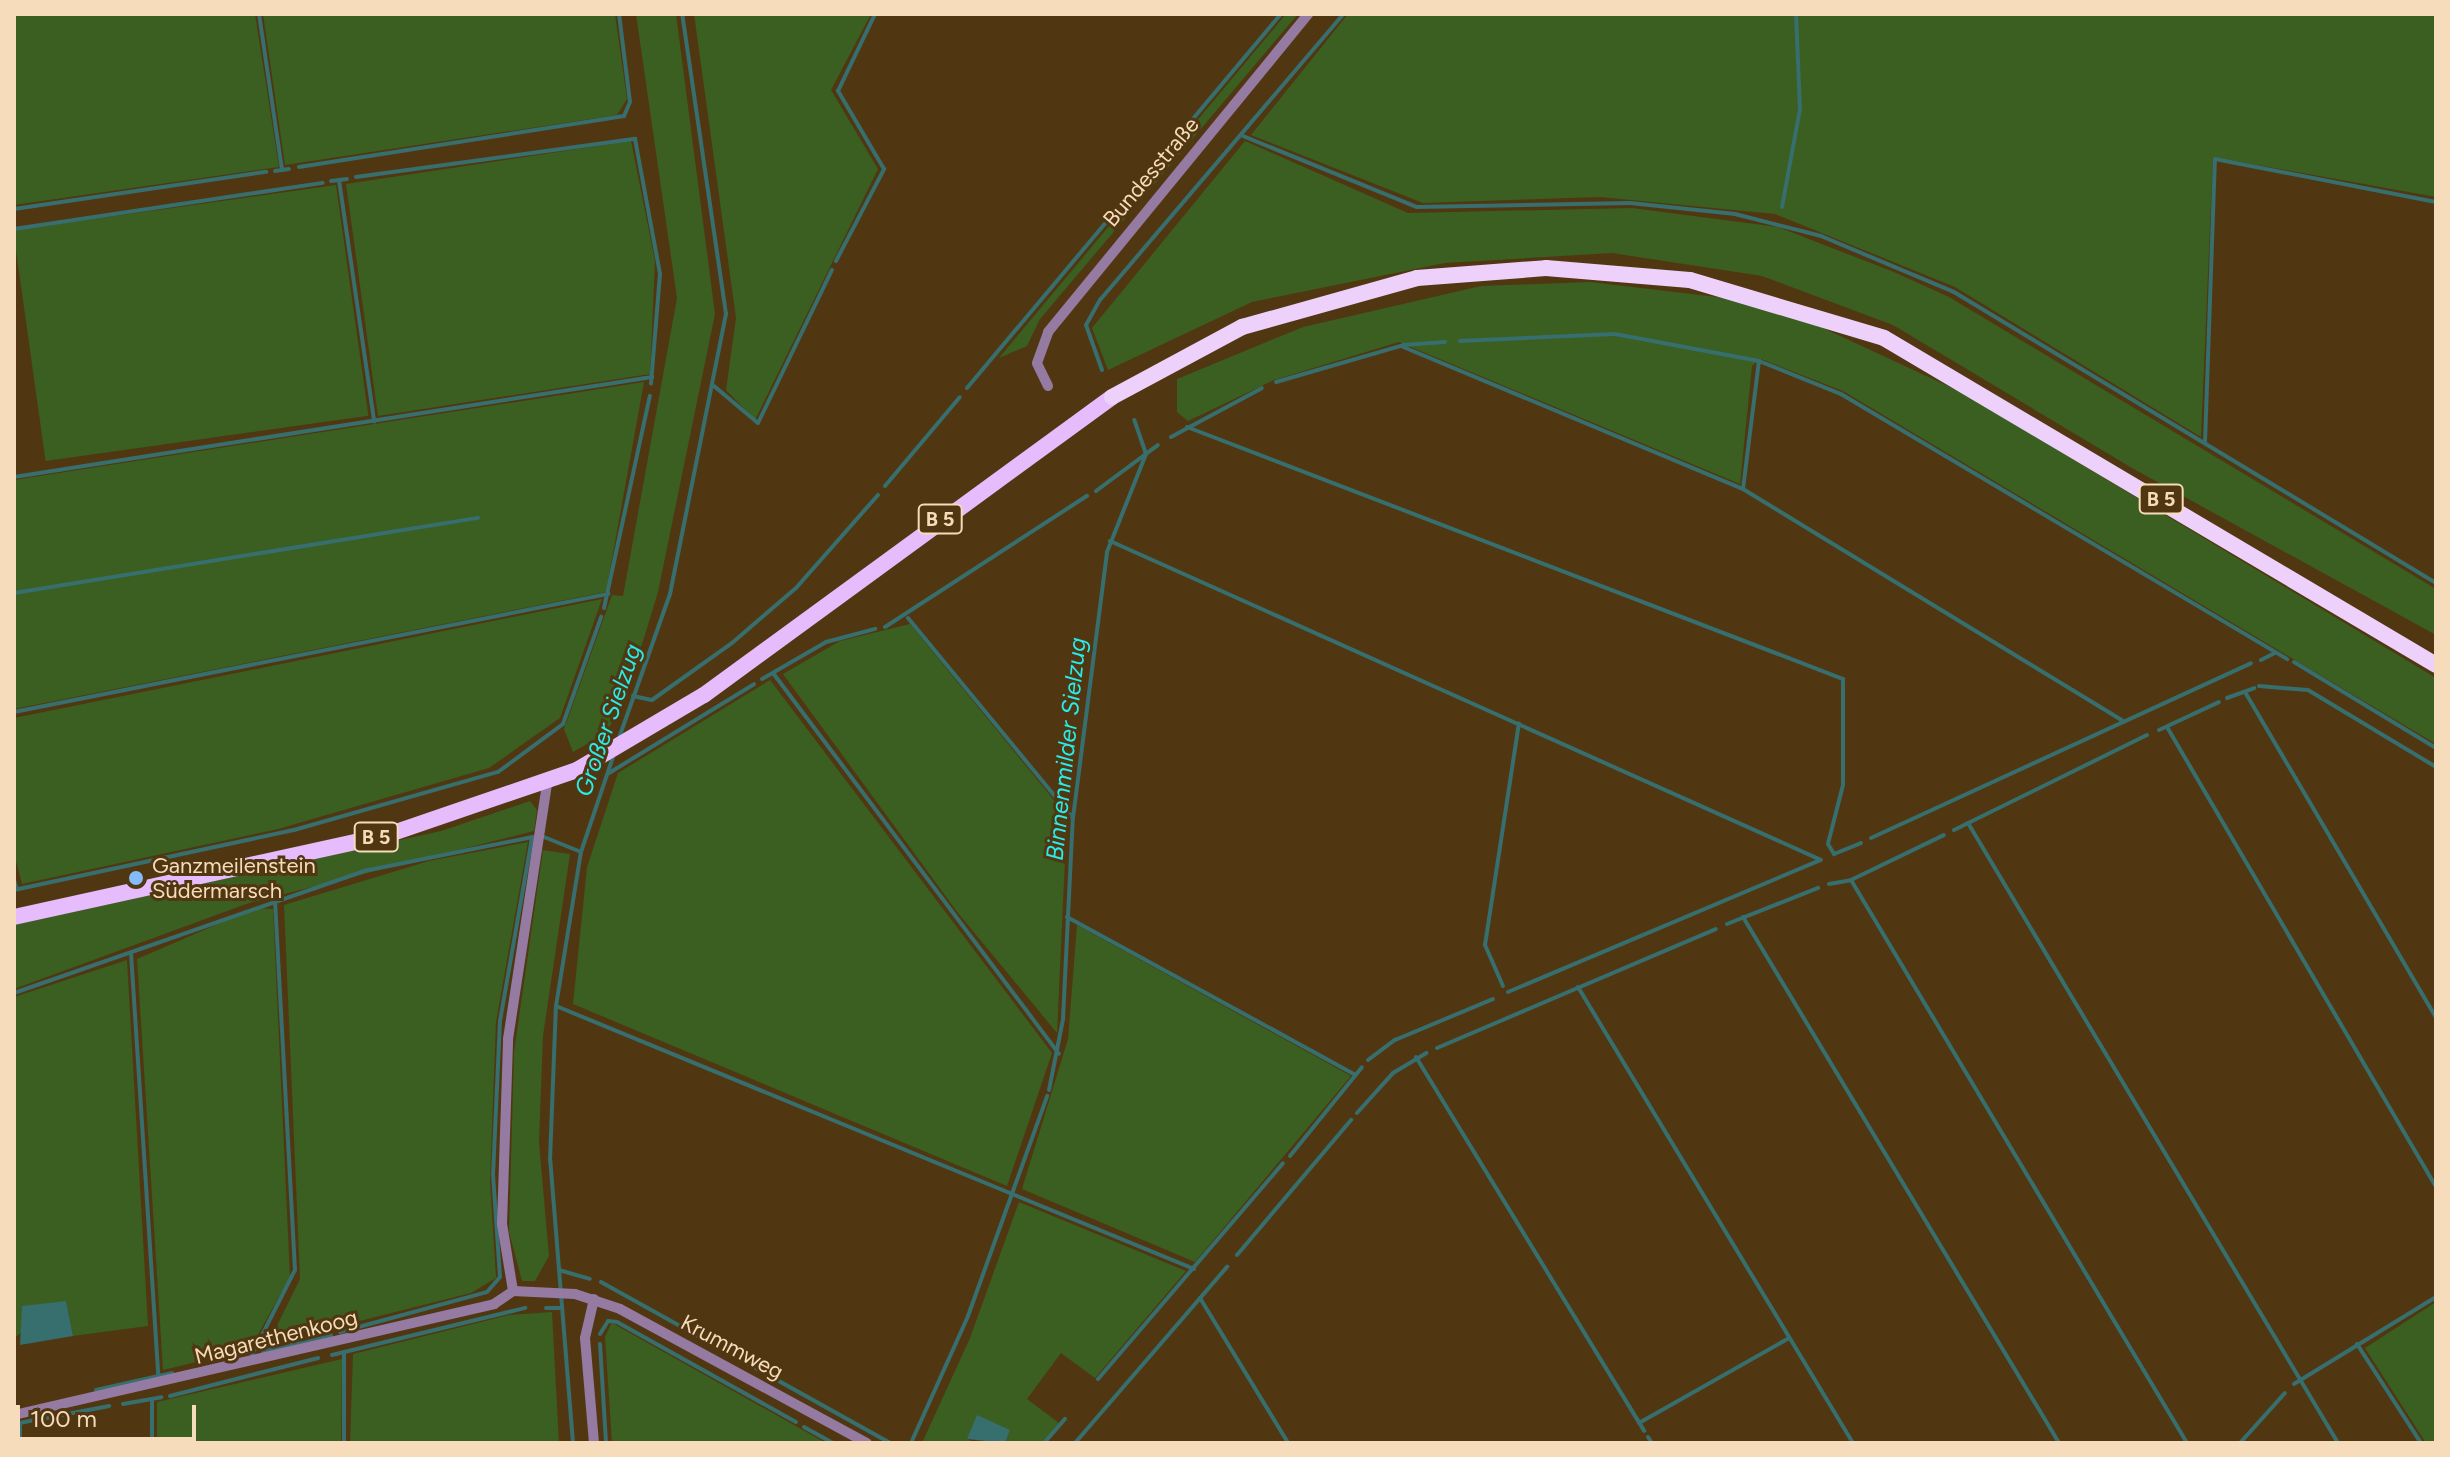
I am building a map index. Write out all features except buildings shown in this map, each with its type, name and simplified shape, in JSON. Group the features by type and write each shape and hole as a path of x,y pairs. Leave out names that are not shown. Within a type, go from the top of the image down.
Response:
{"highway":[{"name":"B 5","path":"1112,397 1242,327 1417,278 1546,268 1703,283 1884,338 2436,665"}],"main road":[{"name":"B 5","path":"14,917 390,834 547,784 577,770 642,736 1112,397"}],"street":[{"name":"Bundesstraße","path":"1048,386 1037,363 1064,309 1308,14"},
{"path":"513,1291 502,1224 508,1039 547,784"},
{"name":"Krummweg","path":"513,1291 543,1298 575,1294 594,1299 867,1443"},
{"name":"Magarethenkoog","path":"14,1415 119,1396 494,1304 513,1291"},
{"path":"594,1299 585,1338 594,1443"}],"green space":[{"path":"14,14 255,14 279,167 14,205"},
{"path":"263,14 615,14 627,99 617,115 285,165"},
{"path":"636,14 676,14 715,314 658,592 625,700 606,733 573,752 564,729 612,595 623,596 677,298"},
{"path":"694,14 871,14 831,90 878,169 755,420 726,390 736,318"},
{"path":"1286,14 1298,14 1040,319 1027,346 999,358"},
{"path":"1348,14 2436,14 2436,197 2213,157 2201,437 1955,287 1775,214 1600,197 1423,203 1251,135"},
{"path":"631,141 655,261 650,374 378,416 346,184"},
{"path":"1245,141 1408,213 1632,208 1778,227 1894,272 1949,297 2436,589 2436,635 2132,468 1893,325 1762,276 1612,253 1445,263 1252,302 1108,370 1092,328"},
{"path":"336,185 368,416 46,461 14,230"},
{"path":"1590,282 1726,298 1808,321 1963,393 2436,678 2436,744 1843,391 1761,359 1752,366 1740,484 1399,342 1274,380 1188,421 1177,412 1177,379 1303,327 1481,286"},
{"path":"644,382 606,592 14,709 14,480"},
{"path":"602,599 560,718 489,768 278,829 22,884 14,854 14,718"},
{"path":"910,624 1067,816 1057,1033 958,913 783,674 840,641"},
{"path":"770,680 1052,1053 1007,1186 573,1004 587,867 618,773"},
{"path":"530,801 537,810 534,831 249,903 14,989 14,925 441,831"},
{"path":"528,842 496,1022 490,1181 496,1278 471,1293 268,1344 300,1279 284,905 429,861"},
{"path":"543,850 570,854 543,1036 539,1142 549,1256 535,1281 522,1281 509,1232 514,1052"},
{"path":"255,908 273,909 290,1277 250,1349 163,1370 137,959"},
{"path":"1077,925 1351,1076 1195,1262 1022,1189 1068,1039"},
{"path":"127,960 148,1326 73,1336 66,1301 14,1338 14,997"},
{"path":"1019,1202 1186,1271 1095,1378 1061,1353 1027,1399 1059,1423 1042,1443 1005,1443 1010,1430 967,1439 976,1443 922,1443 970,1338"},
{"path":"2436,1302 2436,1443 2426,1443 2365,1348"},
{"path":"552,1312 559,1443 350,1443 353,1354 509,1315"},
{"path":"611,1324 826,1443 612,1443 605,1337"},
{"path":"342,1359 341,1443 157,1443 157,1402"}],"water":[{"path":"66,1301 73,1336 20,1345 22,1306"},
{"path":"977,1415 1010,1430 1005,1443 967,1439"}],"waterway":[{"path":"259,14 282,170"},
{"path":"299,167 624,116 630,102 619,14"},
{"name":"Großer Sielzug","path":"619,738 670,594 726,314 682,14"},
{"path":"836,261 884,169 838,91 875,14"},
{"path":"967,388 1281,14"},
{"name":"Binnenmilder Sielzug","path":"1102,370 1086,325 1100,300 1343,14"},
{"path":"1782,207 1800,109 1796,14"},
{"path":"1243,136 1417,207 1630,203 1735,214 1821,236 1954,292 2436,583"},
{"path":"356,177 635,139 660,274 651,384"},
{"path":"2205,443 2215,159 2436,202"},
{"path":"275,171 289,169"},
{"path":"14,209 266,172"},
{"path":"331,181 347,179"},
{"path":"339,180 374,421"},
{"path":"14,229 323,183"},
{"path":"714,386 758,423 832,270"},
{"path":"1460,341 1615,334 1759,361"},
{"path":"1403,345 1445,342"},
{"path":"1276,382 1401,346 1743,489 2122,720"},
{"path":"1743,489 1759,361 1841,394 2287,659"},
{"path":"14,477 652,377"},
{"path":"1171,437 1262,388"},
{"path":"604,608 650,396"},
{"path":"885,486 960,397"},
{"name":"Binnenmilder Sielzug","path":"1049,1090 1063,1019 1073,818 1107,552 1146,454 1134,420"},
{"path":"1187,427 1843,679 1843,785 1828,844 1834,854"},
{"path":"1096,491 1158,445"},
{"path":"633,696 652,700 732,643 796,588 878,495"},
{"path":"885,627 1087,496"},
{"path":"14,593 478,518"},
{"path":"1110,541 1821,860"},
{"path":"14,712 608,594"},
{"path":"14,890 294,830 498,772 563,724 601,617"},
{"path":"908,618 1072,817"},
{"path":"762,679 826,642 875,629"},
{"path":"2261,660 2275,653"},
{"path":"2294,662 2436,748"},
{"path":"1871,838 2251,663"},
{"path":"773,673 1059,1054"},
{"path":"609,773 754,684"},
{"path":"2259,686 2308,690 2436,767"},
{"path":"2227,698 2254,688"},
{"path":"2245,692 2436,1018"},
{"path":"2159,730 2219,702"},
{"path":"1503,986 1485,945 1519,724"},
{"path":"2167,727 2436,1187"},
{"path":"1954,830 2147,735"},
{"name":"Großer Sielzug","path":"573,1443 550,1160 556,1006 581,852 614,754"},
{"path":"1968,823 2338,1443"},
{"path":"1851,880 1944,835"},
{"path":"14,993 364,871 532,837"},
{"path":"340,1332 487,1292 500,1277 493,1175 500,1021 532,837"},
{"path":"544,837 581,852"},
{"path":"1834,854 1861,843"},
{"path":"1508,992 1820,860"},
{"path":"14,880 17,889"},
{"path":"1829,884 1851,880 2187,1443"},
{"path":"1727,924 1818,888"},
{"path":"252,1355 295,1270 275,903"},
{"path":"1067,917 1356,1075"},
{"path":"1743,917 2059,1443"},
{"path":"1437,1048 1716,929"},
{"path":"131,953 158,1376"},
{"path":"1578,987 1853,1443"},
{"path":"1368,1060 1395,1040 1493,999"},
{"path":"556,1006 1194,1269"},
{"path":"1357,1113 1393,1073 1426,1053"},
{"path":"1416,1057 1644,1431"},
{"path":"1290,1156 1362,1067"},
{"name":"Binnenmilder Sielzug","path":"911,1443 968,1316 1047,1096"},
{"path":"1237,1255 1351,1120"},
{"path":"1098,1379 1283,1163"},
{"path":"1075,1443 1227,1267"},
{"path":"559,1270 590,1279"},
{"path":"601,1282 890,1443"},
{"path":"2294,1384 2436,1297"},
{"path":"1200,1298 1288,1443"},
{"path":"332,1355 525,1308"},
{"path":"546,1308 562,1308"},
{"path":"600,1334 608,1321 617,1322 796,1422"},
{"path":"263,1352 331,1335"},
{"path":"1639,1423 1789,1338"},
{"path":"600,1344 606,1443"},
{"path":"2357,1344 2421,1443"},
{"path":"344,1352 344,1443"},
{"path":"170,1396 318,1358"},
{"path":"96,1390 172,1373"},
{"path":"2240,1443 2285,1393"},
{"path":"123,1404 161,1397"},
{"path":"152,1399 152,1443"},
{"path":"14,1424 109,1406"},
{"path":"1044,1443 1065,1419"},
{"path":"20,1423 20,1443"},
{"path":"804,1427 833,1443"},
{"path":"1648,1437 1652,1443"}],"place":[{"name":"Ganzmeilenstein Südermarsch","path":"136,878"}]}
